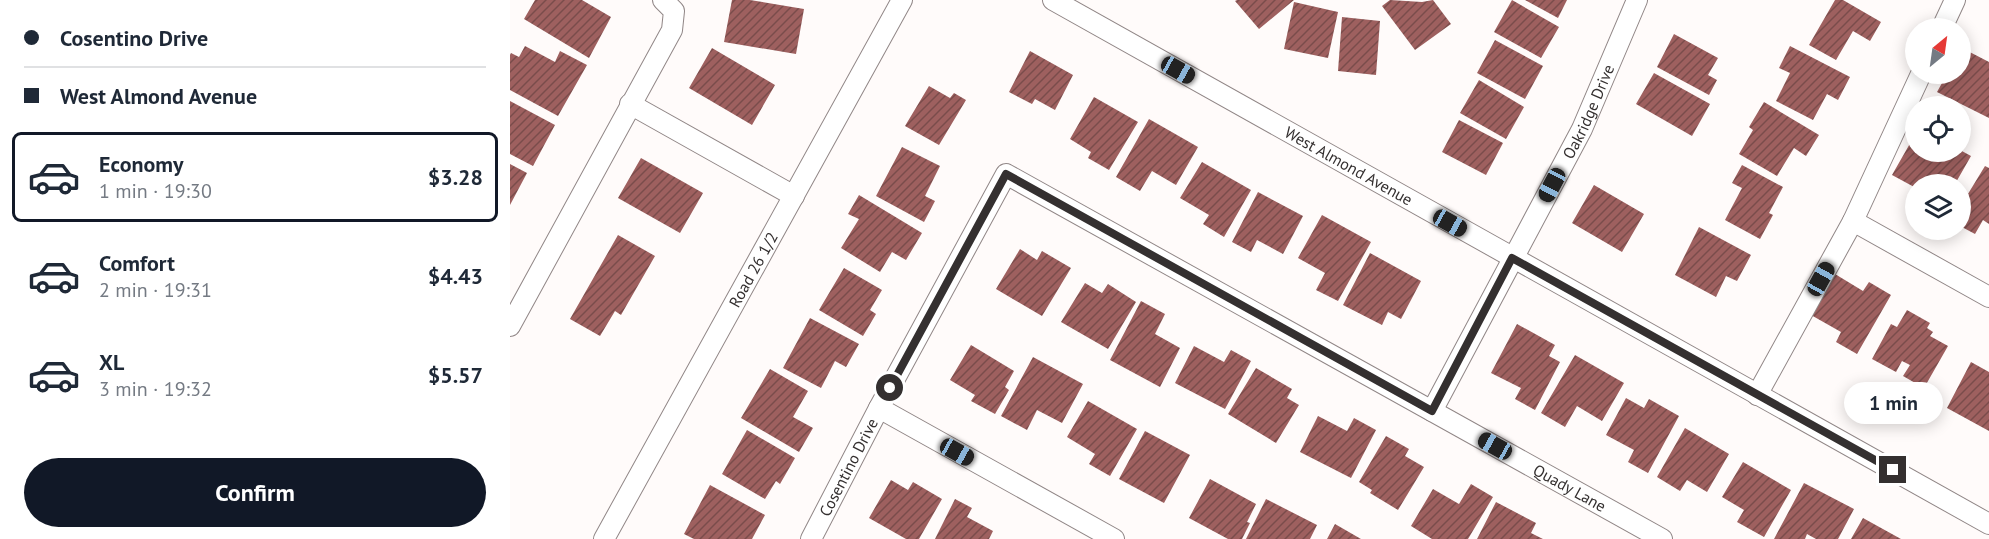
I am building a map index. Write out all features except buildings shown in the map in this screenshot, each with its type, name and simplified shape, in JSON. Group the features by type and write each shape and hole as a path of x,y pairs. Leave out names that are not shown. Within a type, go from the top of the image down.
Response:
{"street":[{"path":"510,326 672,30 674,11 663,0"},
{"name":"Road 26 1/2","path":"604,539 902,0"},
{"name":"West Almond Avenue","path":"1053,0 1989,524"},
{"name":"Oakridge Drive","path":"1432,411 1582,129 1637,0"},
{"path":"1947,18 1955,0"},
{"path":"1757,395 1853,221 1916,84"},
{"path":"630,104 794,196"},
{"name":"Cosentino Drive","path":"811,539 1006,174"},
{"name":"Quady Lane","path":"1006,174 1662,539"},
{"path":"1853,221 1989,297"},
{"path":"879,408 1114,539"}],"route":[{"path":"890,388 1006,174 1432,411 1512,258 1893,470"}]}
